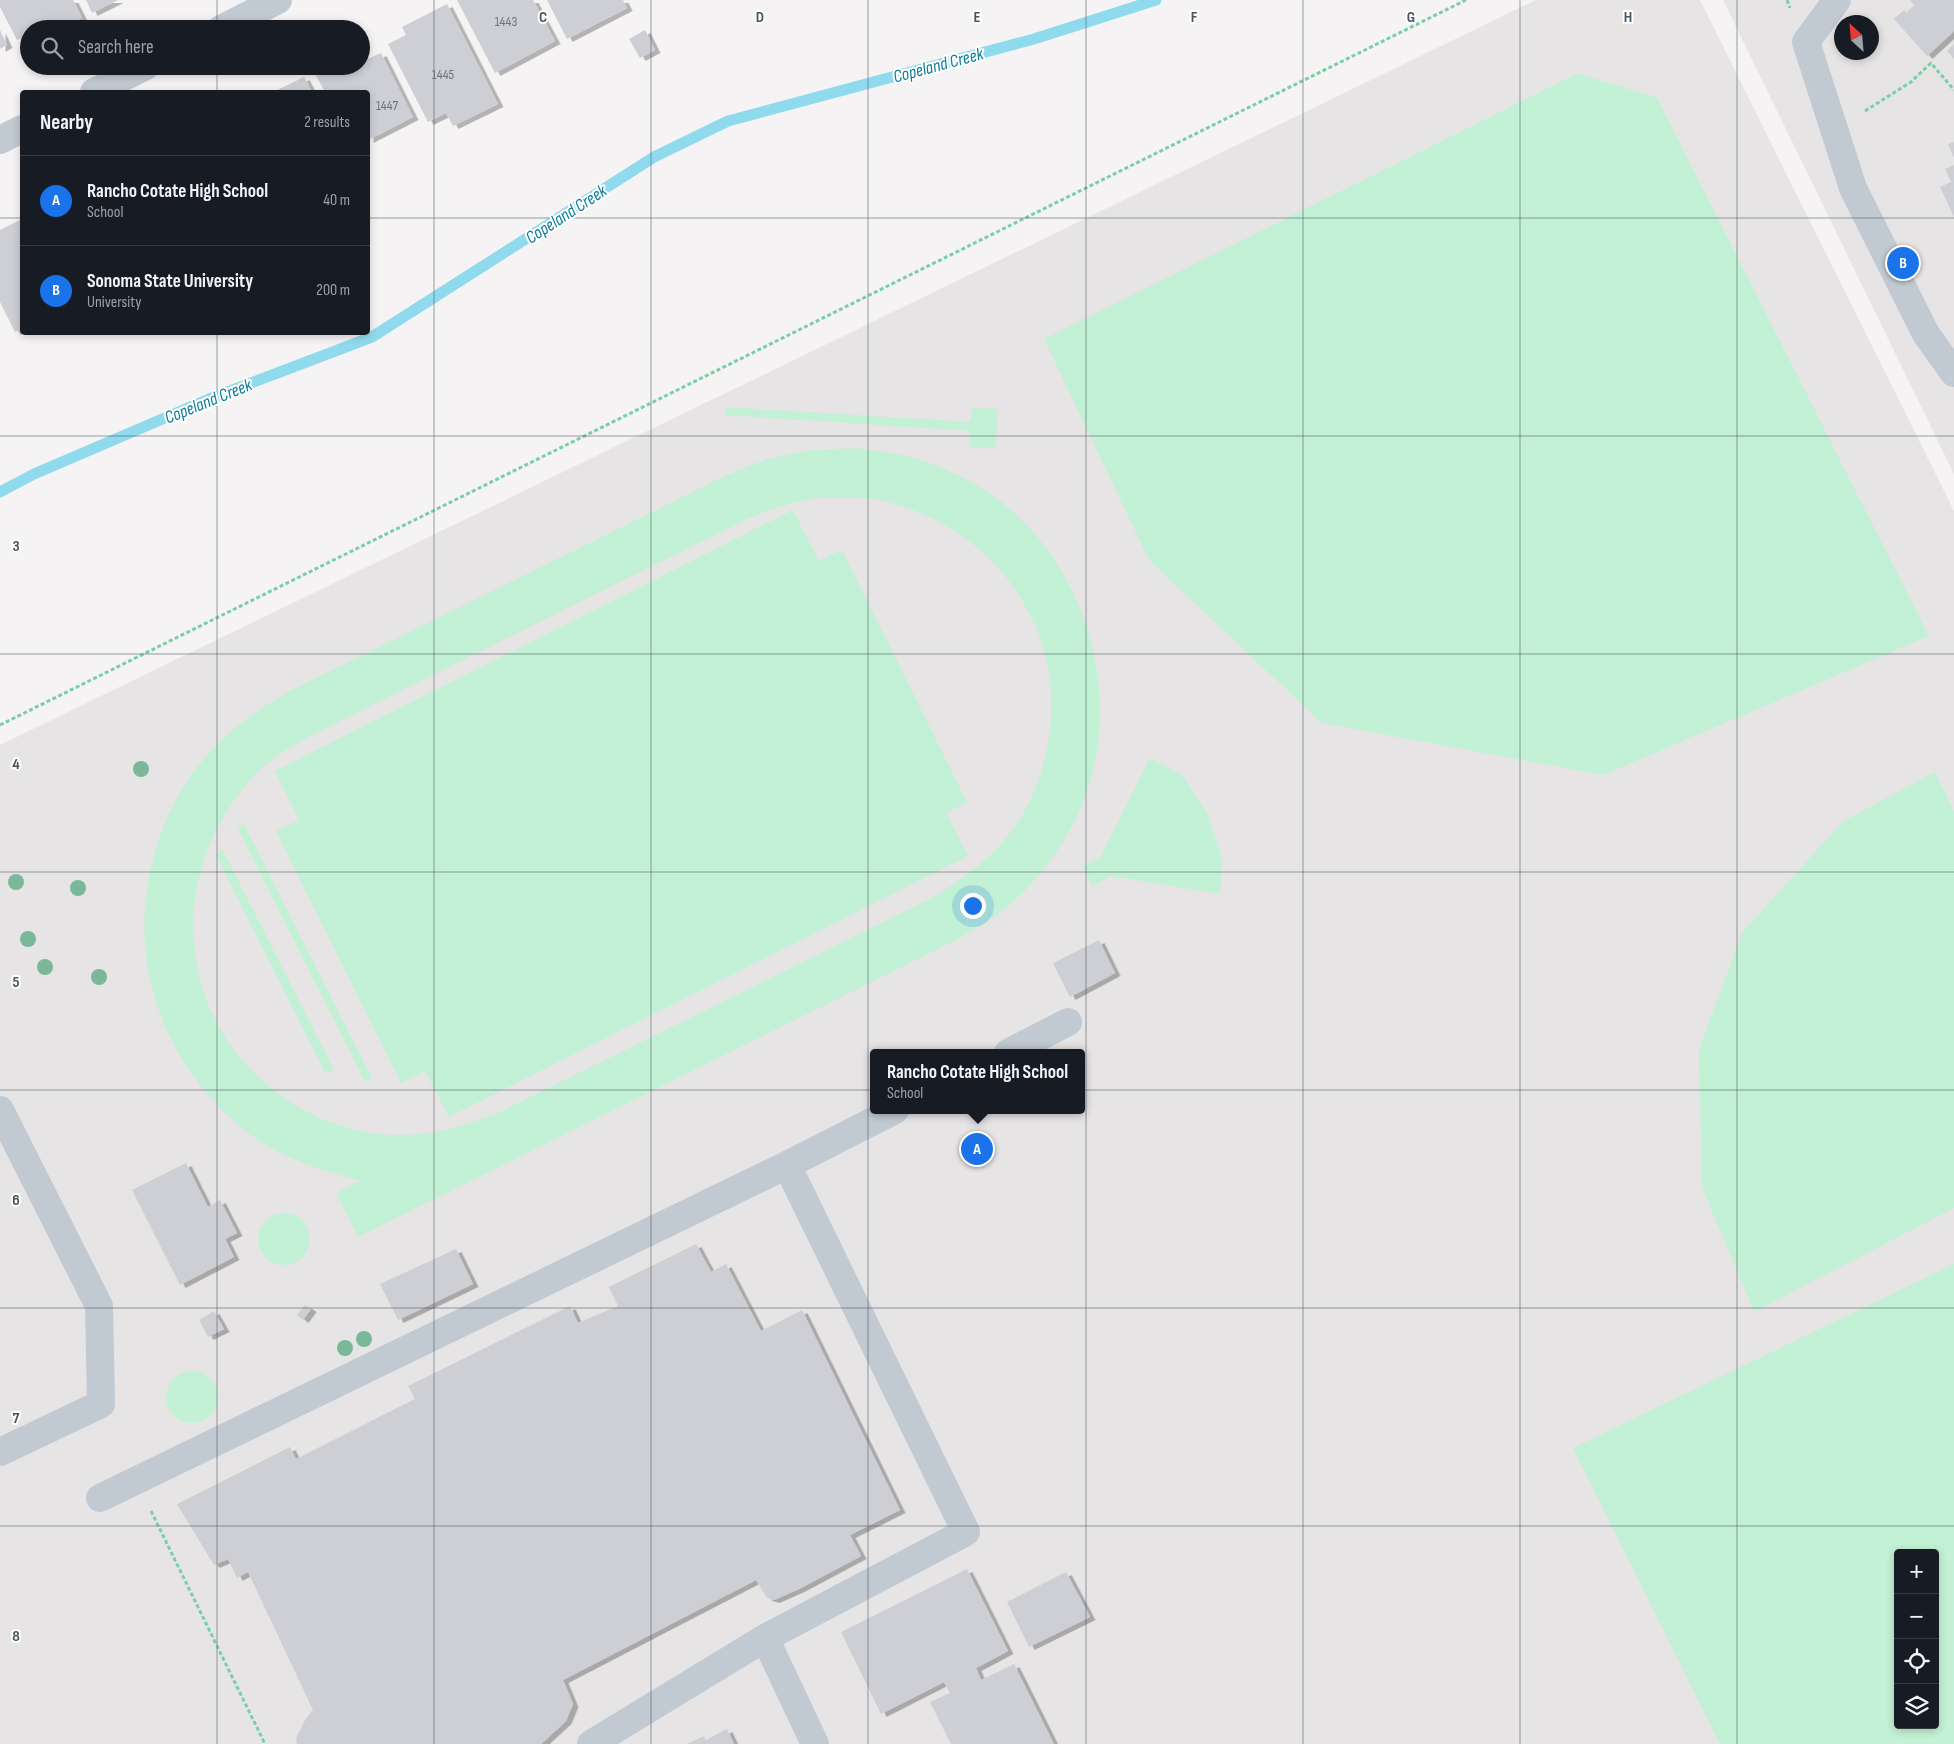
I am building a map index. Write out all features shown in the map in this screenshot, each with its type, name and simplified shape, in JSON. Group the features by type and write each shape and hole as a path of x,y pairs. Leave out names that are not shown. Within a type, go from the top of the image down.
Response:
{"street":[{"path":"239,20 278,0"},
{"path":"1837,0 1806,42 1853,188 1926,334 1954,373"},
{"path":"98,90 128,75"},
{"path":"0,140 20,130"},
{"path":"1016,1049 1068,1022"},
{"path":"0,1110 98,1306 101,1404 0,1452"},
{"path":"100,1498 787,1165 887,1114"},
{"path":"591,1744 765,1638 966,1532 787,1165"},
{"path":"765,1638 815,1744"}],"path":[{"path":"0,725 1466,0"},
{"path":"1834,128 1897,92 1930,64 1954,90"},
{"path":"137,1480 265,1744"}],"shaded area":[{"path":"1536,0 1700,0 1954,511 1954,1744 0,1744 0,745"},
{"path":"1723,0 1954,0 1954,474"}],"green space":[{"path":"1578,73 1657,98 1929,636 1603,775 1322,723 1149,560 1044,339"},
{"path":"725,407 971,422 972,408 998,409 996,448 970,447 970,431 725,415"},
{"path":"857,448 891,453 923,461 955,474 985,490 1025,523 1056,563 1080,608 1094,656 1100,707 1096,757 1082,806 1057,851 1037,878 1013,902 956,940 358,1237 336,1193 361,1181 316,1168 287,1156 247,1132 218,1106 193,1076 174,1044 159,1010 149,974 145,937 146,899 153,860 160,836 170,812 188,779 227,735 262,708 288,692 725,476 767,459 812,450","holes":["817,498 864,498 883,501 930,517 963,537 992,562 1016,590 1034,623 1046,659 1051,698 1049,738 1041,772 1028,805 1016,825 998,847 958,881 934,897 498,1113 463,1125 440,1131 403,1135 389,1135 347,1128 320,1118 295,1105 255,1074 225,1037 205,995 195,950 195,904 204,859 225,815 255,775 288,749 310,736 747,519 781,506"]},
{"path":"793,510 819,561 842,550 967,802 946,813 968,856 449,1117 425,1071 401,1083 276,831 299,820 275,771"},
{"path":"1150,758 1183,776 1207,813 1222,858 1220,894 1111,876 1092,886 1083,867 1101,856"},
{"path":"1935,772 1954,811 1954,1208 1754,1312 1702,1187 1699,1049 1742,933 1842,822"},
{"path":"244,824 372,1078 365,1082 237,827"},
{"path":"223,850 334,1070 326,1074 216,855"},
{"path":"284,1213 294,1215 302,1221 308,1229 310,1239 308,1249 302,1257 294,1263 284,1265 274,1263 266,1257 260,1249 258,1239 260,1229 266,1221 274,1215"},
{"path":"1954,1264 1954,1744 1720,1744 1573,1448"},
{"path":"187,1371 197,1371 206,1375 214,1383 218,1397 214,1411 206,1419 197,1423 187,1423 178,1419 170,1411 166,1402 166,1392 170,1383 178,1375"}],"building":[{"path":"0,0 73,0 82,18 78,20 20,20 20,38 17,40 0,7"},
{"path":"86,0 118,0 92,13"},
{"path":"457,0 533,0 555,41 495,73"},
{"path":"547,0 623,0 627,8 567,39"},
{"path":"1910,0 1954,0 1954,31 1927,56 1894,19 1904,10 1906,13 1914,5"},
{"path":"447,4 498,104 453,126 446,113 428,122 388,44 406,35 402,27"},
{"path":"0,30 7,45 0,49"},
{"path":"645,30 655,50 640,58 629,39"},
{"path":"1954,44 1954,59 1947,51"},
{"path":"381,53 413,117 370,139 370,90 324,90 316,75 370,75 370,58"},
{"path":"304,77 311,90 277,90"},
{"path":"1954,142 1954,158 1948,144"},
{"path":"1954,165 1954,217 1940,187 1951,182 1945,169"},
{"path":"20,220 20,329 15,332 0,302 0,230"},
{"path":"1099,940 1115,973 1070,997 1053,963"},
{"path":"186,1163 208,1207 220,1200 237,1233 225,1239 234,1257 180,1285 132,1190"},
{"path":"696,1244 711,1272 726,1264 761,1331 802,1310 900,1510 850,1535 861,1556 799,1589 774,1600 767,1598 756,1580 563,1680 573,1704 566,1721 541,1744 297,1744 296,1738 305,1720 313,1710 248,1572 237,1578 228,1559 214,1565 177,1504 290,1447 296,1459 415,1399 408,1386 570,1306 578,1323 618,1306 609,1287"},
{"path":"456,1249 473,1284 398,1320 380,1284"},
{"path":"305,1305 311,1309 303,1320 297,1315"},
{"path":"214,1311 224,1329 208,1337 199,1320"},
{"path":"967,1569 1008,1651 976,1668 981,1680 1014,1664 1054,1744 951,1744 930,1702 950,1693 944,1682 881,1714 841,1632"},
{"path":"1066,1572 1090,1617 1029,1647 1007,1602"},
{"path":"727,1729 734,1744 687,1744 704,1736 706,1740"}],"waterway":[{"name":"Copeland Creek","path":"0,492 34,474 209,399 372,337 654,157 728,121 1034,39 1156,0"}],"place":[{"name":"Sonoma State University","path":"1903,263"},
{"name":"Rancho Cotate High School","path":"977,1149"}]}
